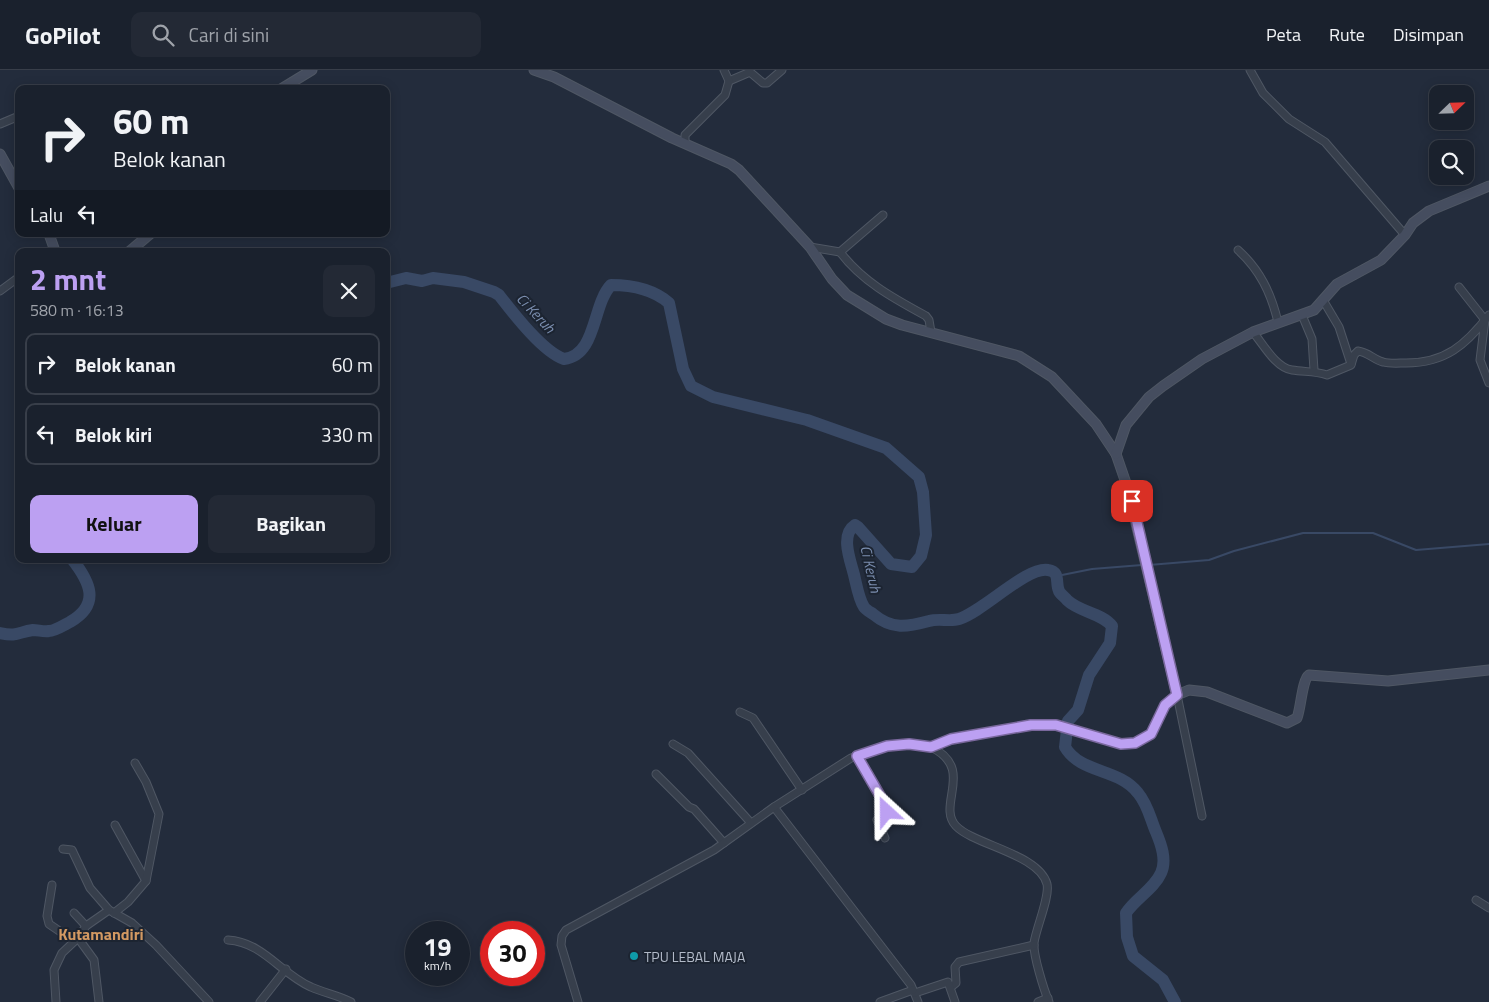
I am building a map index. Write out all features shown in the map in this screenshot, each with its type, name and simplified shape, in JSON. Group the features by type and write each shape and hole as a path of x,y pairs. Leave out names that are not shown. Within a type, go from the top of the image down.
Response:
{"street":[{"path":"288,85 312,70"},
{"path":"534,70 590,94 622,114 739,170 810,247 832,279 847,295 886,319 1019,356 1052,377 1081,406 1105,436 1116,454 1136,517 1166,655 1177,695 1202,816"},
{"path":"685,143 685,135 725,95 729,81 724,70"},
{"path":"729,81 750,72 767,84 782,70"},
{"path":"1250,70 1262,93 1289,119 1325,142 1405,235"},
{"path":"0,124 15,118"},
{"path":"0,154 15,181"},
{"path":"1116,454 1126,425 1149,397 1202,359 1253,332 1314,310 1337,284 1381,260 1405,235 1413,223 1429,211 1489,186"},
{"path":"840,252 883,216"},
{"path":"134,248 146,237"},
{"path":"810,247 840,252 848,263 876,288 926,316 929,320 931,332"},
{"path":"1238,250 1261,277 1272,300 1278,322"},
{"path":"0,291 15,280"},
{"path":"1459,287 1487,317"},
{"path":"1323,300 1339,327 1351,365"},
{"path":"1302,315 1312,339 1314,370"},
{"path":"1351,365 1354,354 1358,351 1383,362 1392,363 1427,362 1440,359 1474,334 1487,317"},
{"path":"1487,317 1480,360 1489,383"},
{"path":"1253,332 1283,367 1290,370 1314,370 1327,375 1351,365"},
{"path":"931,747 964,736 1031,725 1056,725 1121,744 1144,740 1151,734 1165,705 1177,695 1189,690 1207,692 1287,723 1297,718 1303,701 1305,680 1309,675 1388,681 1489,670"},
{"path":"740,712 753,718 802,790"},
{"path":"673,744 688,752 751,823"},
{"path":"578,1002 561,945 562,936 566,930 724,843 774,806 857,756 887,746 909,744 931,747 947,756 953,778 950,813 954,824 974,838 1015,855 1045,879 1048,889 1034,945 1048,1000 1038,1002"},
{"path":"857,756 887,809 885,816 877,820 885,838"},
{"path":"56,1002 54,970 62,953 76,940 86,926 128,902 146,881 159,814 146,782 135,763"},
{"path":"656,774 688,807 694,809 724,843"},
{"path":"774,806 914,991 918,1002"},
{"path":"115,825 146,881"},
{"path":"63,849 72,850 90,888 111,911 132,923 156,945 209,1002"},
{"path":"52,885 47,916 49,924 76,940 94,960 99,1002"},
{"path":"1476,900 1489,908"},
{"path":"74,913 86,926"},
{"path":"228,940 238,940 264,953 311,987 332,993 351,1002"},
{"path":"951,987 956,984 955,967 959,962 1034,945"},
{"path":"260,1002 286,969"},
{"path":"881,1002 948,982 955,1002"}],"waterway":[{"name":"Ci Keruh","path":"390,282 406,278 422,281 433,278 464,282 494,292 499,295 520,321 547,349 564,359 575,355 583,349 593,328 600,304 611,285 634,287 649,291 669,303 683,369 691,386 713,397 807,420 886,448 919,477 923,492 926,535 921,556 912,567 891,564 855,525 848,534 847,546 864,607 887,623 907,626 933,620 959,619 981,607 1029,575 1048,570 1055,573 1059,591 1067,600 1102,618 1112,626 1110,643 1089,675 1078,710 1068,721 1065,747 1080,762 1121,779 1130,785 1147,807 1161,847 1163,868 1154,884 1126,913 1127,937 1133,956 1163,980 1175,1002"},
{"path":"1149,565 1209,560 1234,551 1303,533 1373,533 1416,550 1489,544"},
{"name":"Ci Keruh","path":"0,633 14,634 33,630 51,631 80,615 86,608 89,592 84,576 75,563"},
{"path":"1057,576 1092,569 1142,565"}],"place":[{"name":"TPU LEBAL MAJA","path":"634,956"}],"district":[{"name":"Kutamandiri","path":"101,934"}],"route":[{"path":"887,812 886,806 857,756 887,746 909,744 931,747 951,739 1031,725 1056,725 1121,744 1135,743 1144,740 1151,734 1165,705 1177,695 1166,655 1132,501"}]}
